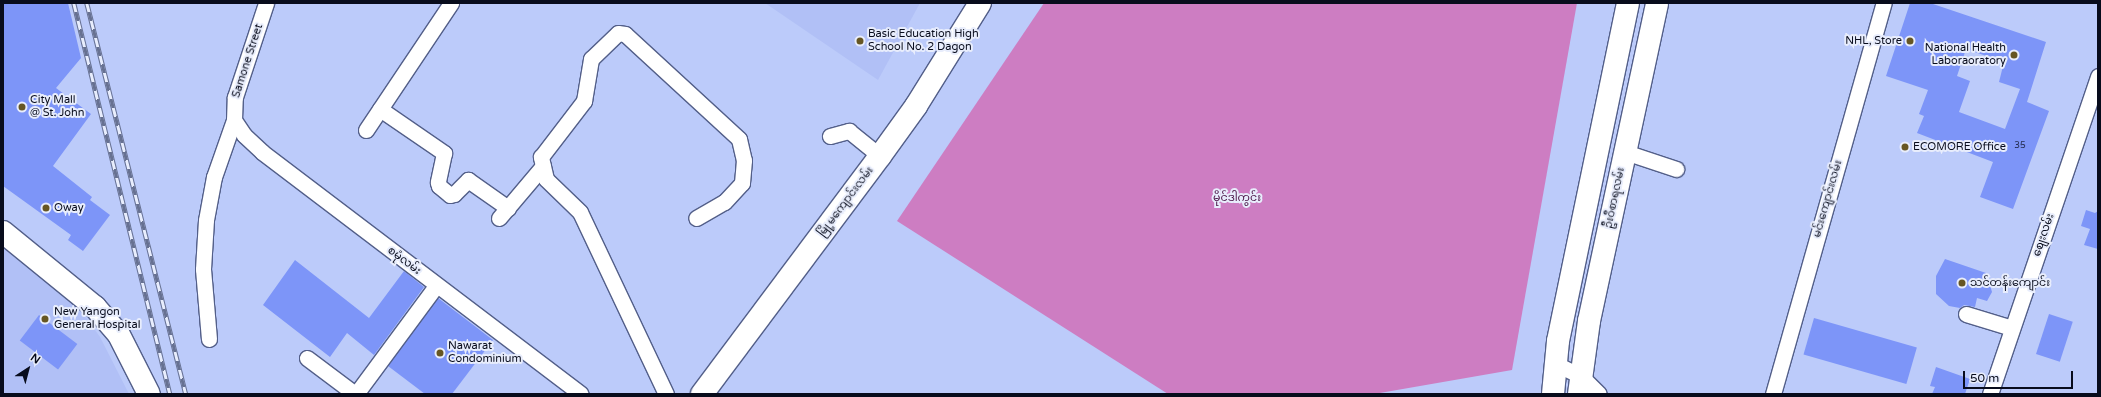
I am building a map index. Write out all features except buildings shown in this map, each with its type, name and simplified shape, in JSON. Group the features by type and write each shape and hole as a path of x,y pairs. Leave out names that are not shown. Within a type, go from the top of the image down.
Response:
{"main road":[{"name":"မြို့မကျောင်းလမ်း","path":"702,394 916,106 980,3"},
{"path":"1553,394 1556,364 1572,272 1628,3"},
{"name":"ဦးဝီစာရလမ်း","path":"1580,385 1598,276 1657,3"},
{"path":"1598,147 1625,152"},
{"path":"3,232 66,281 114,328 149,394"},
{"path":"1572,272 1598,276"}],"street":[{"name":"Samone Street","path":"209,339 203,269 206,220 214,177 234,120 235,97 266,3"},
{"path":"366,130 451,3"},
{"name":"မင်းကျောင်းလမ်း","path":"1773,394 1884,3"},
{"path":"666,394 580,212 546,179 541,157 584,101 591,59 622,32 739,139 744,160 742,183 724,202 696,218"},
{"name":"စျေးလမ်း","path":"1990,394 2098,76"},
{"path":"380,109 444,153 438,184 450,195 468,180 504,213 543,166"},
{"name":"စမုံလမ်း","path":"234,120 244,135 262,152 436,286 581,394"},
{"path":"830,136 849,131 880,156"},
{"path":"1625,152 1676,169"},
{"path":"307,358 356,394 436,286"},
{"path":"1966,314 2012,328"},
{"path":"1556,364 1580,385 1599,394"}],"shaded area":[{"name":"Basic Education High School No. 2 Dagon","path":"765,3 920,3 878,80"},
{"name":"New Yangon General Hospital","path":"3,248 75,302 100,337 129,394 3,394"}],"green space":[{"name":"မိုင်ဒါကွင်း","path":"1044,3 1577,3 1512,370 1374,394 1168,394 897,221"}],"railway":[{"path":"74,3 170,394"},
{"path":"87,3 186,394"}],"place":[{"name":"Basic Education High School No. 2 Dagon","path":"860,41"},
{"name":"NHL, Store","path":"1910,41"},
{"name":"National Health Laboraoratory","path":"2014,55"},
{"name":"City Mall @ St. John","path":"22,107"},
{"name":"ECOMORE Office","path":"1905,147"},
{"name":"Oway","path":"46,208"},
{"name":"သင်တန်းကျောင်း","path":"1962,283"},
{"name":"New Yangon General Hospital","path":"45,319"},
{"name":"Nawarat Condominium","path":"440,353"}]}
